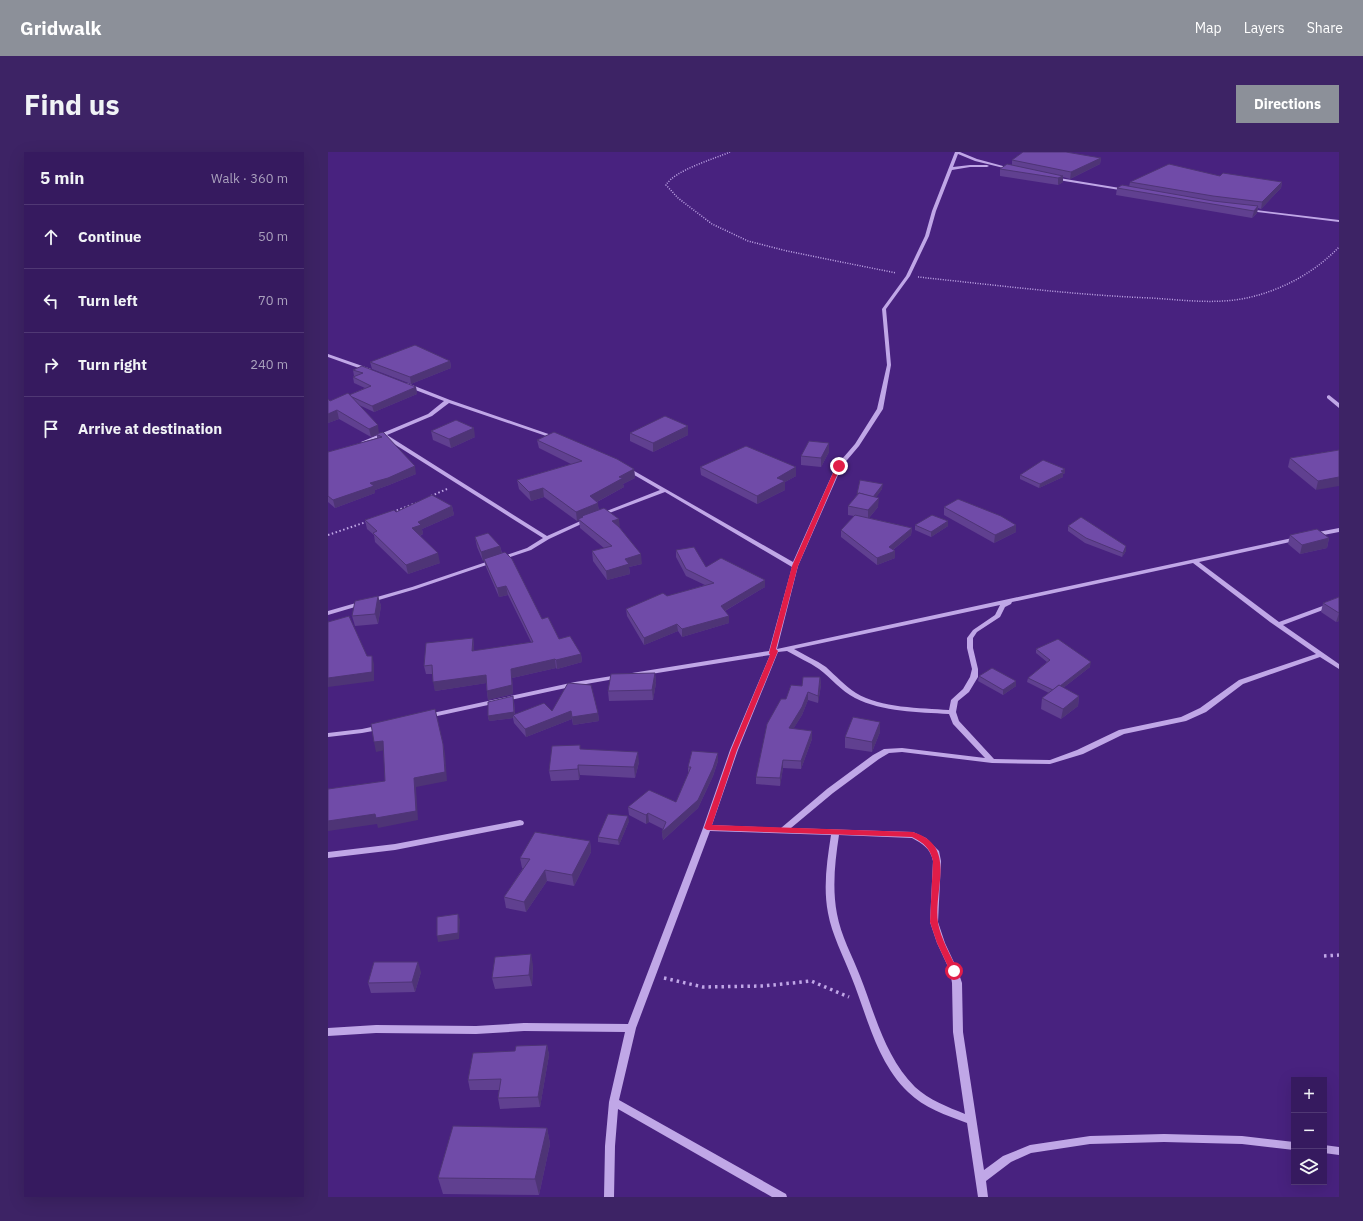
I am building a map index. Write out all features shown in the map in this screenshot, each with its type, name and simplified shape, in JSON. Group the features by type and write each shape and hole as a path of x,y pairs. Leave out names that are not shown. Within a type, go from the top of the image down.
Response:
{"street":[{"path":"609,1197 610,1146 614,1102 631,1028 707,828 734,750 773,652 795,566 839,466 857,445 880,409 889,365 884,309 908,276 928,236 934,211 957,152 997,166 1017,171"},
{"path":"950,169 970,166 997,166"},
{"path":"1046,177 1132,191"},
{"path":"1243,209 1339,221"},
{"path":"328,354 377,374"},
{"path":"398,382 448,401 561,439"},
{"path":"1329,397 1339,406"},
{"path":"356,446 430,414 448,401"},
{"path":"384,435 547,538"},
{"path":"624,468 665,490 795,566"},
{"path":"328,613 414,588 529,549 547,538 583,522 665,490"},
{"path":"1309,536 1339,530"},
{"path":"423,718 575,684 773,652 1301,538"},
{"path":"1194,561 1278,626 1339,667"},
{"path":"992,761 956,722 952,712 955,700 966,690 974,677 975,669 970,648 970,638 975,631 998,616 1002,606 1014,600"},
{"path":"1278,626 1339,602"},
{"path":"787,648 821,668 850,692 859,697 890,705 952,712"},
{"path":"783,830 830,790 876,757 887,751 902,750 992,761 1050,762 1080,752 1122,732 1183,719 1203,710 1242,682 1284,666 1320,655"},
{"path":"328,735 362,731 385,726"},
{"path":"328,855 395,847 520,823"},
{"path":"707,828 913,835 923,840 935,851 937,861 934,922 941,943 954,971 957,983 958,1032 983,1197"},
{"path":"836,832 829,882 831,906 840,937 882,1044 895,1069 912,1090 935,1106 971,1120"},
{"path":"328,1032 376,1029 476,1030 524,1027 631,1028"},
{"path":"614,1102 782,1197"},
{"path":"980,1179 1007,1159 1030,1149 1090,1140 1164,1138 1242,1140 1291,1146"},
{"path":"1327,1149 1339,1151"}],"path":[{"path":"730,152 687,170 669,180 666,185 684,202 712,224 748,241 787,251 908,276 1079,294 1193,301 1236,300 1282,287 1312,270 1333,254 1339,247"},
{"path":"427,498 460,483"},
{"path":"392,512 420,501"},
{"path":"328,535 371,520"},
{"path":"1324,956 1339,955"},
{"path":"650,975 709,987 756,987 800,980 834,990 867,1006"}],"building":[{"path":"1023,152 1066,152 1101,158 1071,172 1012,160"},
{"path":"1007,164 1063,176 1058,178 1000,169"},
{"path":"1169,164 1220,176 1223,173 1282,182 1262,202 1213,196 1130,182"},
{"path":"1122,185 1213,201 1258,206 1254,211 1117,188"},
{"path":"415,345 450,361 410,377 370,362"},
{"path":"362,366 416,387 372,406 349,395 371,386 353,377 363,373 353,370"},
{"path":"348,393 378,425 369,429 337,410 328,414 328,399 330,401"},
{"path":"665,416 688,426 653,443 630,433"},
{"path":"456,420 474,428 449,439 431,431"},
{"path":"383,432 415,466 388,478 370,483 374,486 333,500 328,496 328,452 382,437 376,434"},
{"path":"554,432 617,459 634,469 619,477 623,478 590,496 598,503 576,512 543,488 529,492 517,480 582,461 537,440"},
{"path":"809,441 829,443 821,458 801,456"},
{"path":"746,446 796,467 777,478 785,481 757,496 700,467"},
{"path":"1339,450 1339,477 1318,481 1290,458"},
{"path":"1043,460 1065,469 1061,471 1064,472 1040,484 1020,475"},
{"path":"860,480 883,484 873,497 859,493 857,494"},
{"path":"859,493 879,498 868,510 848,506"},
{"path":"432,495 452,506 418,522 421,525 412,528 438,553 406,565 373,533 377,531 365,520 394,510 396,512"},
{"path":"958,499 1001,516 1016,525 995,535 944,507"},
{"path":"604,508 619,519 612,521 619,527 641,554 625,559 629,564 606,571 592,551 612,546 578,519 583,517 582,516"},
{"path":"855,515 912,528 889,547 895,551 877,558 841,530"},
{"path":"932,515 948,521 931,532 915,525"},
{"path":"1081,517 1126,546 1123,553 1086,538 1068,526"},
{"path":"1317,529 1329,538 1302,545 1290,535"},
{"path":"488,533 500,546 481,552 475,537"},
{"path":"694,547 706,567 721,558 765,580 721,606 729,616 682,629 677,624 644,638 626,609 663,593 667,596 714,583 686,569 676,550"},
{"path":"505,552 512,559 542,619 548,617 559,639 570,636 581,654 511,669 512,685 487,691 486,675 433,682 432,665 424,666 426,643 473,638 472,651 533,642 506,586 497,588 484,559"},
{"path":"378,596 375,614 352,616 355,601"},
{"path":"1339,597 1339,613 1323,603"},
{"path":"349,616 367,656 372,656 372,672 328,678 328,622"},
{"path":"1058,639 1091,662 1053,690 1028,678 1050,660 1036,649"},
{"path":"992,668 1016,681 1003,690 979,676"},
{"path":"655,673 652,690 608,691 611,674"},
{"path":"803,677 820,677 818,696 808,692 802,707 789,728 812,731 801,761 783,760 780,778 756,777 767,724 781,699 786,699 791,685 802,686"},
{"path":"568,683 591,685 598,713 572,717 571,711 525,729 513,715 544,703 552,711"},
{"path":"1059,685 1079,696 1063,709 1042,698"},
{"path":"513,696 514,712 488,716 488,702"},
{"path":"435,709 443,744 445,772 414,778 416,811 376,818 375,814 328,821 328,789 385,781 383,741 374,742 371,724"},
{"path":"853,717 880,722 872,742 845,737"},
{"path":"580,745 580,749 638,752 634,767 578,765 578,769 549,771 552,746"},
{"path":"692,751 718,753 713,768 698,800 662,832 666,822 648,813 646,815 628,807 649,790 676,802 691,767 688,767"},
{"path":"608,814 628,816 618,840 598,837"},
{"path":"535,832 590,841 572,875 545,870 524,902 504,897 530,859 520,858"},
{"path":"458,914 458,933 437,936 437,917"},
{"path":"531,954 529,975 492,978 495,957"},
{"path":"374,962 418,962 412,982 368,983"},
{"path":"547,1045 538,1097 498,1098 501,1079 468,1080 473,1053 515,1051 516,1046"},
{"path":"453,1126 547,1128 535,1179 438,1178"}],"route":[{"path":"839,466 795,566 772,653 775,651 734,750 707,828 913,835 923,840 935,851 937,861 934,922 941,943 954,971"}]}
